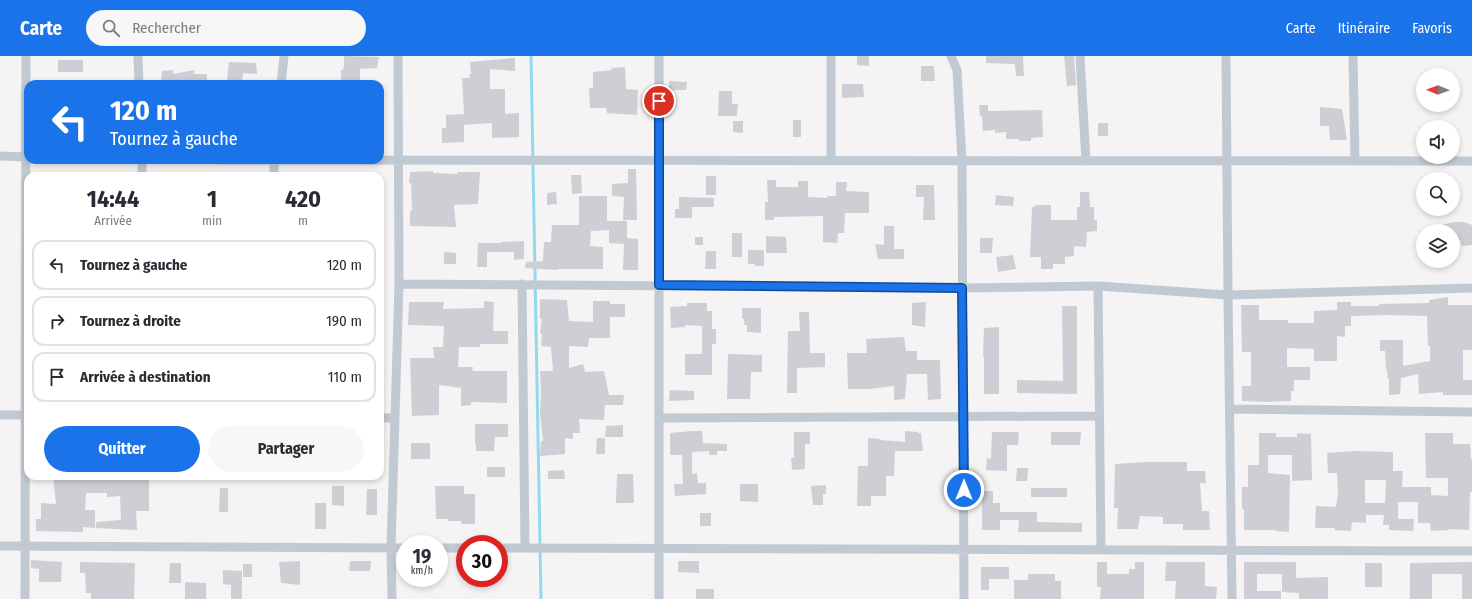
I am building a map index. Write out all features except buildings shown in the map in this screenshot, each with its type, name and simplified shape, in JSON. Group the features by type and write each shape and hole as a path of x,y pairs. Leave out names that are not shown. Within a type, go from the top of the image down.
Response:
{"street":[{"path":"26,56 26,80"},
{"path":"138,56 139,80"},
{"path":"281,80 284,56"},
{"path":"392,599 391,548 399,284 398,56"},
{"path":"658,56 659,599"},
{"path":"831,56 831,161"},
{"path":"951,56 957,70 962,161 964,599"},
{"path":"1080,56 1086,161"},
{"path":"1226,56 1232,599"},
{"path":"1352,56 1355,161"},
{"path":"0,156 24,158"},
{"path":"384,161 1472,161"},
{"path":"399,284 962,288 1098,286 1228,294 1472,288"},
{"path":"522,284 525,548"},
{"path":"1098,286 1101,550"},
{"path":"1230,409 1472,412"},
{"path":"0,415 24,414"},
{"path":"659,418 1100,416"},
{"path":"384,418 395,418"},
{"path":"25,599 26,480"},
{"path":"0,546 396,548"},
{"path":"508,548 1472,551"}],"waterway":[{"path":"531,56 541,599"}],"route":[{"path":"659,101 659,285 962,288 964,490"}]}
